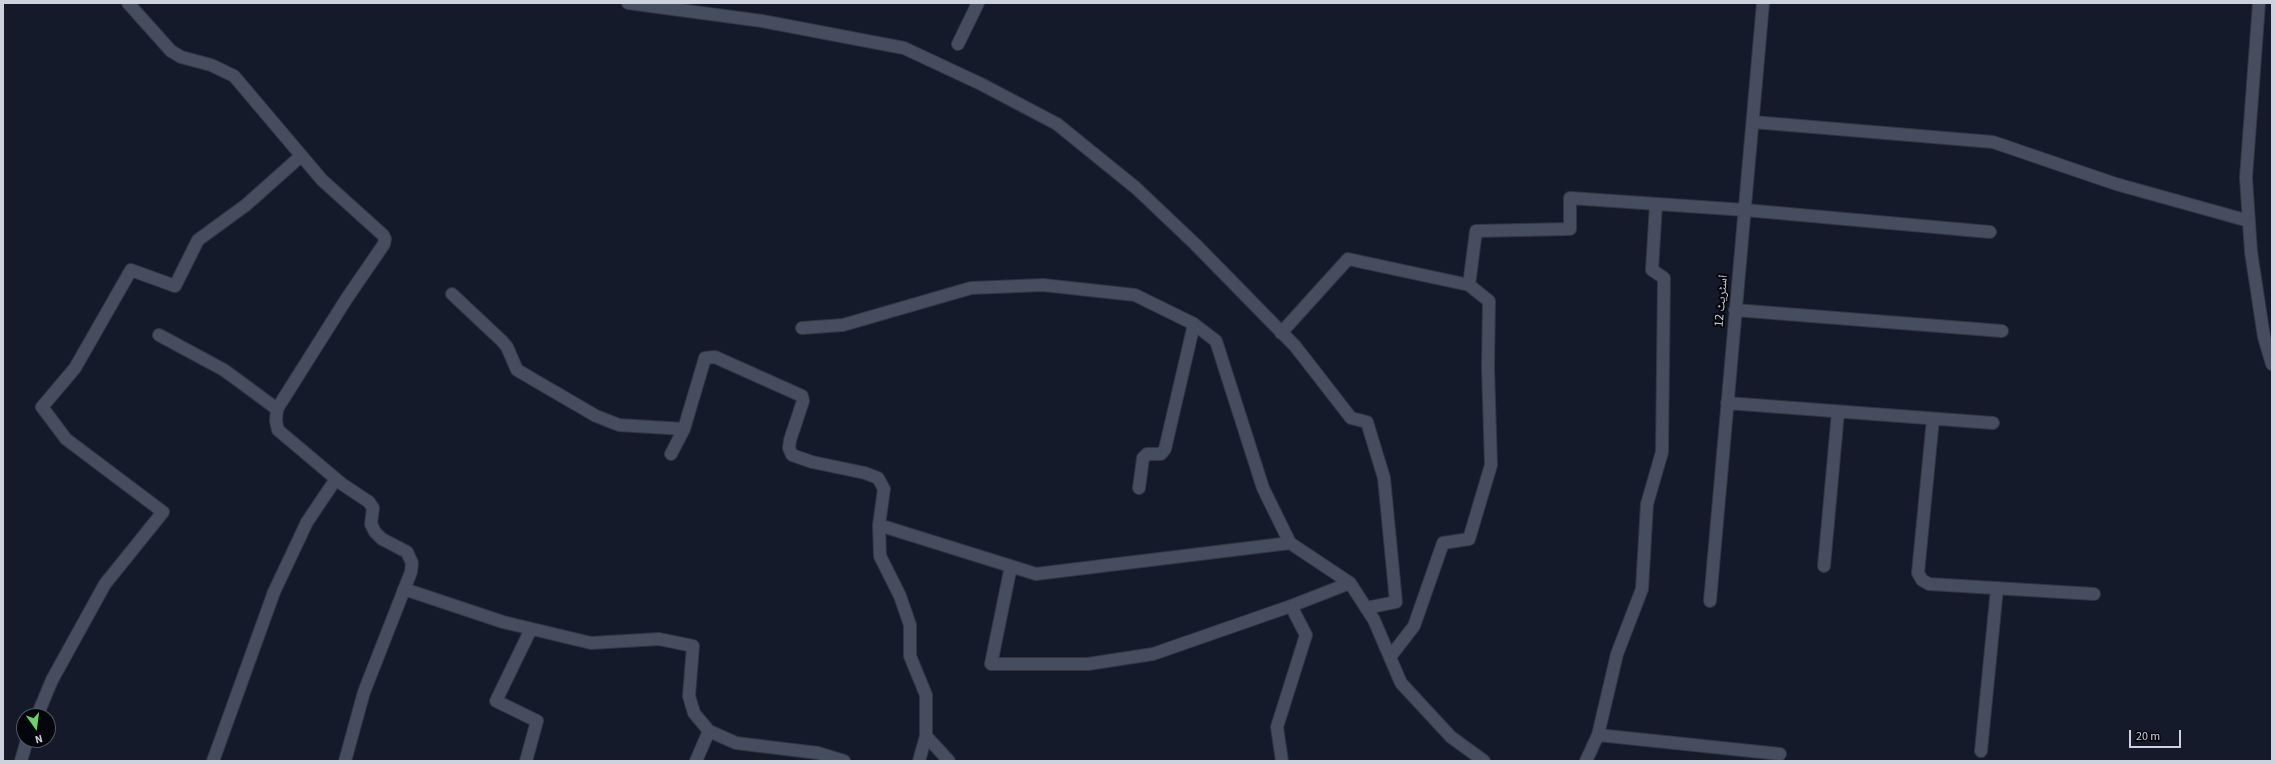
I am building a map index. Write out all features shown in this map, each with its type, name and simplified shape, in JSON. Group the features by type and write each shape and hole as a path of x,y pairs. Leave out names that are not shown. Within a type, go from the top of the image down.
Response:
{"street":[{"path":"128,3 171,51 181,57 211,65 234,76 322,180 383,235 385,239 384,244 347,298 277,409 276,421 278,430 336,479 369,502 373,508 371,524 375,532 382,539 407,552 412,563 411,572 364,692 345,761"},
{"path":"628,3 762,20 904,48 981,84 1057,124 1136,188 1196,244 1295,346 1351,418 1367,422 1384,478 1396,602 1366,608"},
{"path":"958,44 978,3"},
{"name":"اسٹریٹ 12","path":"1710,601 1763,3"},
{"path":"2259,3 2246,178 2251,252 2264,337 2272,364"},
{"path":"1753,122 1994,142 2116,184 2249,220"},
{"path":"40,708 52,680 104,584 163,512 66,439 42,407 75,368 131,270 175,286 198,240 246,205 301,156"},
{"path":"1469,285 1476,231 1570,229 1570,198 1745,210 1990,232"},
{"path":"1586,761 1598,735 1617,654 1642,589 1646,504 1662,452 1664,278 1652,270 1656,204"},
{"path":"1281,332 1348,259 1469,285 1489,301 1488,368 1491,465 1469,539 1443,543 1414,626 1390,657"},
{"path":"802,328 843,325 971,288 1043,284 1135,295 1194,324 1216,341 1264,488 1290,543 1350,583 1374,620 1401,683 1451,737 1484,761"},
{"path":"452,294 508,347 517,370 596,416 619,425 684,429"},
{"path":"1735,310 2002,331"},
{"path":"1139,488 1143,458 1147,454 1161,454 1165,449 1194,324"},
{"path":"159,335 224,370 277,409"},
{"path":"671,454 684,429 705,358 715,357 799,394 803,401 790,440 790,452 792,455 812,462 865,473 878,478 884,489 879,525 880,556 900,596 908,618 910,625 910,656 926,695 926,736 919,761"},
{"path":"1727,403 1993,423"},
{"path":"1824,566 1838,412"},
{"path":"1933,419 1918,573 1922,580 1929,584 2094,594"},
{"path":"213,761 274,592 307,522 336,479"},
{"path":"879,525 1036,574 1290,543"},
{"path":"1011,566 991,664 1088,664 1153,654 1291,606 1350,583"},
{"path":"1981,751 1997,588"},
{"path":"404,589 503,622 591,643 659,639 692,646 689,696 694,713 709,731 736,743 818,753 844,761"},
{"path":"1282,761 1277,727 1306,635 1291,606"},
{"path":"526,761 537,721 496,701 531,628"},
{"path":"696,761 709,731"},
{"path":"1598,735 1780,754"},
{"path":"926,736 949,761"},
{"path":"21,761 25,748"}]}
